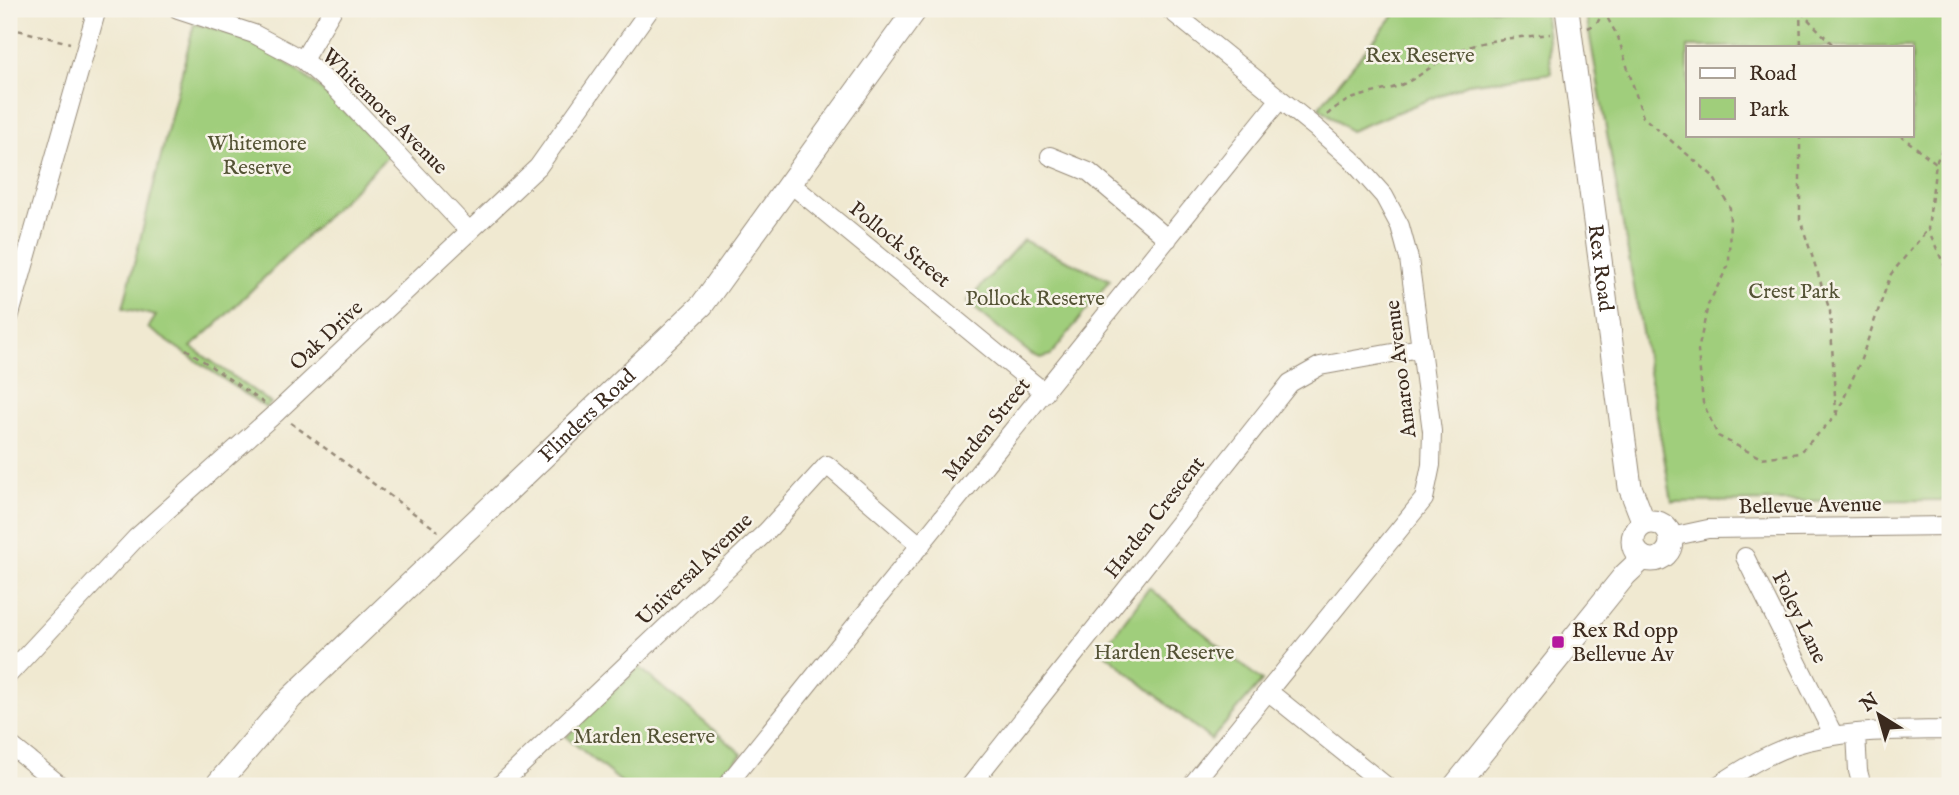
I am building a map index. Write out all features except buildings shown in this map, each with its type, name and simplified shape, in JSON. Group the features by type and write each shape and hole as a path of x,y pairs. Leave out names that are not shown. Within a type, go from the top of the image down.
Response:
{"street":[{"path":"9,318 97,9"},
{"name":"Whitemore Avenue","path":"178,9 254,34 303,60 345,98 469,231"},
{"path":"303,60 333,9"},
{"name":"Oak Drive","path":"9,674 136,538 277,412 538,167 650,9"},
{"name":"Amaroo Avenue","path":"1169,9 1316,128 1351,159 1384,196 1400,226 1409,259 1432,431 1431,466 1424,499 1191,786"},
{"name":"Rex Road","path":"1567,9 1630,487 1644,523"},
{"name":"Flinders Road","path":"216,786 291,698 702,305 791,184 912,10"},
{"name":"Marden Street","path":"726,786 1280,99"},
{"path":"1050,156 1089,173 1168,239"},
{"name":"Pollock Street","path":"791,184 1045,393"},
{"name":"Harden Crescent","path":"970,786 1290,383 1320,366 1420,348"},
{"name":"Universal Avenue","path":"499,786 767,531 827,465 921,546"},
{"path":"1644,523 1661,524 1669,532 1669,550 1661,558 1643,558 1634,550 1635,532 1644,523"},
{"name":"Bellevue Avenue","path":"1671,537 1708,529 1950,526"},
{"name":"Foley Lane","path":"1745,557 1834,736"},
{"path":"1455,786 1625,575 1643,558"},
{"path":"1269,692 1386,786"},
{"path":"1717,786 1793,745 1856,733 1950,730"},
{"path":"1856,733 1858,771 1862,786"},
{"path":"9,744 61,786"}],"path":[{"path":"1587,28 1597,24 1602,9"},
{"path":"1602,9 1618,37 1643,117 1713,176 1730,208 1729,264 1709,305 1698,351 1703,402 1718,436 1761,458 1799,453 1836,416 1860,362 1891,274 1928,229"},
{"path":"1801,11 1801,46"},
{"path":"1801,11 1834,46"},
{"path":"9,28 87,47"},
{"path":"1322,121 1333,109 1347,101 1410,81 1442,59 1475,44 1556,33"},
{"path":"1950,130 1936,163 1928,229 1950,278"},
{"path":"1800,136 1800,219 1830,311 1836,416"},
{"path":"1901,136 1936,163"},
{"path":"186,349 268,406"},
{"path":"286,419 441,534"}],"green space":[{"name":"Rex Reserve","path":"1399,9 1544,9 1552,73 1468,84 1350,131 1319,107"},
{"name":"Crest Park","path":"1585,9 1950,9 1950,500 1672,502"},
{"name":"Whitemore Reserve","path":"194,24 225,32 278,57 324,92 389,155 191,347 271,403 266,408 148,328 156,316 123,308"},
{"name":"Pollock Reserve","path":"1023,240 1110,280 1051,355 1041,358 1031,354 967,302"},
{"name":"Harden Reserve","path":"1149,588 1262,681 1211,740 1102,651"},
{"name":"Marden Reserve","path":"639,667 742,754 714,786 626,786 566,737"}],"place":[{"name":"Rex Rd opp Bellevue Av","path":"1558,642"}]}
